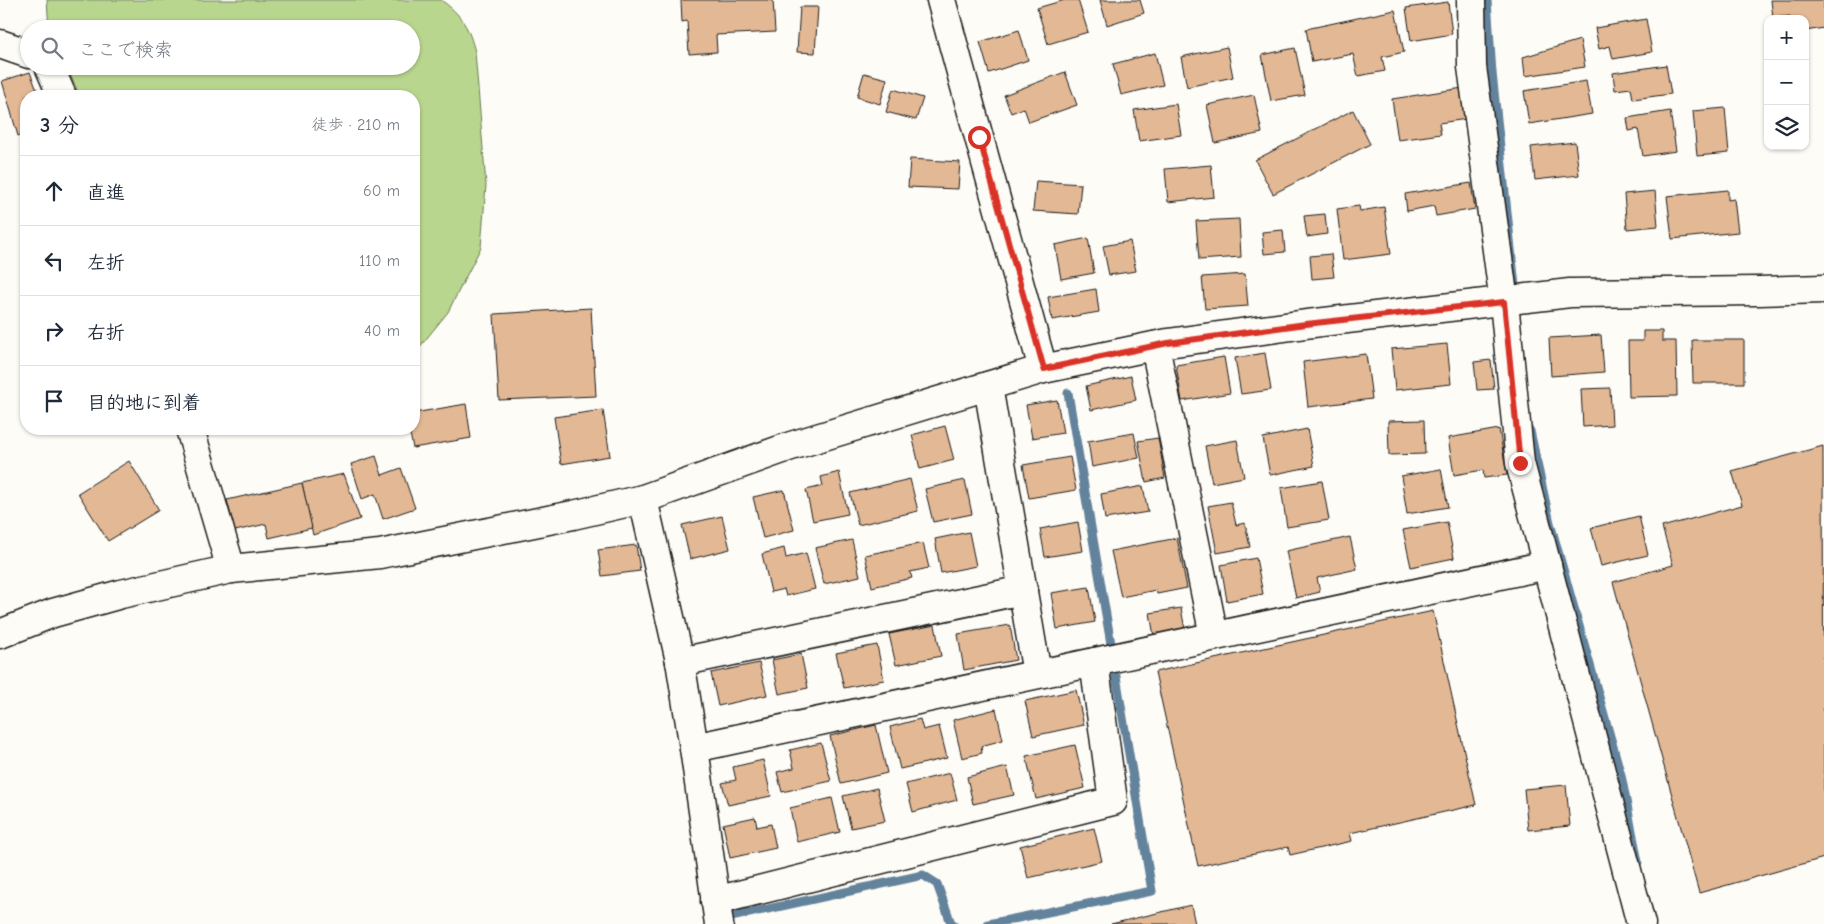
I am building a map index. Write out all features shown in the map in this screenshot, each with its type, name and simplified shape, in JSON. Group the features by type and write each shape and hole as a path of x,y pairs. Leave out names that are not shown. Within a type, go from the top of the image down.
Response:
{"street":[{"path":"941,0 1044,369"},
{"path":"1471,0 1472,67 1504,302 1520,463 1641,924"},
{"path":"0,44 20,51"},
{"path":"53,75 59,90"},
{"path":"0,634 53,613 121,594 231,569 380,554 574,515 643,499 791,446 1044,369 1155,346 1306,324 1570,293 1759,292 1824,289"},
{"path":"1155,346 1214,636"},
{"path":"988,386 1037,674"},
{"path":"192,435 231,569"},
{"path":"643,499 680,662 717,912 1113,801 1094,662"},
{"path":"694,748 1547,566"},
{"path":"680,662 1023,590"}],"green space":[{"path":"47,0 441,0 464,23 475,52 486,185 481,247 448,312 420,347 420,90 77,90 70,75 420,75 420,20 48,20"}],"building":[{"path":"681,0 773,0 775,32 716,35 717,52 689,54 687,21 682,22"},
{"path":"1065,0 1078,0 1088,32 1048,44 1037,8"},
{"path":"1100,0 1140,0 1144,13 1107,25"},
{"path":"1771,0 1824,0 1824,28 1809,30 1809,15 1773,15"},
{"path":"1448,2 1452,34 1411,41 1406,8"},
{"path":"800,7 818,7 815,53 797,52"},
{"path":"1395,10 1404,52 1382,57 1385,71 1358,76 1353,54 1312,62 1306,29"},
{"path":"1646,19 1652,52 1613,59 1610,46 1599,49 1595,28"},
{"path":"1019,30 1028,60 989,73 980,42"},
{"path":"1580,40 1585,67 1525,76 1523,57"},
{"path":"1227,47 1233,77 1187,87 1181,57"},
{"path":"1295,48 1305,95 1271,101 1262,55"},
{"path":"1155,53 1163,85 1121,95 1113,64"},
{"path":"1666,65 1671,94 1633,99 1631,88 1615,90 1613,73"},
{"path":"1065,72 1077,105 1029,122 1024,108 1011,113 1004,95"},
{"path":"864,73 887,79 880,104 857,97"},
{"path":"21,75 31,75 37,90 20,90 20,135 18,136 2,81"},
{"path":"1586,81 1592,114 1529,124 1524,91"},
{"path":"1463,88 1467,119 1439,123 1441,134 1398,140 1392,99"},
{"path":"893,89 923,98 916,120 886,112"},
{"path":"1254,95 1262,133 1215,143 1207,105"},
{"path":"1176,104 1181,135 1139,141 1134,110"},
{"path":"1725,108 1729,153 1697,156 1693,111"},
{"path":"1353,110 1370,144 1273,194 1255,160"},
{"path":"1670,111 1676,151 1643,156 1638,129 1629,131 1627,118"},
{"path":"1575,142 1579,175 1535,180 1531,147"},
{"path":"910,159 960,162 958,189 908,187"},
{"path":"1211,165 1214,197 1168,202 1165,169"},
{"path":"1036,181 1081,184 1078,214 1033,211"},
{"path":"1471,183 1475,209 1436,216 1434,206 1407,211 1405,194"},
{"path":"1728,190 1728,200 1734,199 1738,232 1672,239 1667,196"},
{"path":"1655,191 1658,226 1627,229 1624,194"},
{"path":"1359,206 1360,211 1384,207 1391,254 1343,260 1337,209"},
{"path":"1325,214 1327,234 1307,237 1304,216"},
{"path":"1239,219 1241,257 1199,260 1196,221"},
{"path":"1283,230 1285,252 1264,254 1262,232"},
{"path":"1088,238 1094,273 1061,279 1055,245"},
{"path":"1130,241 1136,271 1109,275 1103,246"},
{"path":"1331,254 1334,277 1312,279 1310,256"},
{"path":"1245,274 1248,306 1205,309 1202,277"},
{"path":"1096,289 1099,312 1052,320 1048,297"},
{"path":"591,308 596,396 499,400 494,314"},
{"path":"1643,331 1662,331 1662,341 1676,341 1677,396 1629,397 1628,341 1643,341"},
{"path":"1601,335 1604,372 1551,376 1549,338"},
{"path":"1692,340 1744,340 1744,383 1693,383"},
{"path":"1447,344 1451,384 1395,390 1391,349"},
{"path":"1265,353 1271,390 1241,394 1235,358"},
{"path":"1366,354 1372,399 1308,407 1303,362"},
{"path":"1224,357 1230,393 1182,401 1176,365"},
{"path":"1491,360 1494,389 1477,390 1474,362"},
{"path":"1131,376 1136,400 1091,410 1086,386"},
{"path":"1610,388 1612,425 1583,427 1581,389"},
{"path":"1057,400 1063,433 1032,438 1026,405"},
{"path":"466,404 471,438 413,448 410,435 420,435 420,412"},
{"path":"603,410 610,456 561,464 554,417"},
{"path":"1424,420 1425,454 1389,455 1388,421"},
{"path":"945,426 954,460 920,469 912,435"},
{"path":"1307,429 1314,466 1270,475 1263,438"},
{"path":"1499,429 1507,475 1484,478 1483,470 1454,475 1448,438"},
{"path":"1134,433 1139,458 1092,467 1088,441"},
{"path":"1158,438 1165,478 1146,482 1138,441"},
{"path":"1237,440 1244,477 1212,483 1205,446"},
{"path":"1823,446 1824,858 1699,893 1613,582 1673,565 1662,527 1742,505 1732,471"},
{"path":"376,456 382,475 401,468 415,508 383,519 375,494 362,499 351,464"},
{"path":"1070,457 1076,490 1029,498 1023,465"},
{"path":"129,461 159,510 108,541 78,493"},
{"path":"1441,469 1448,507 1407,514 1401,476"},
{"path":"839,472 848,514 813,521 806,490 823,486 821,477"},
{"path":"344,474 360,519 313,535 302,483"},
{"path":"910,479 918,511 858,525 850,493"},
{"path":"965,480 972,514 933,522 925,489"},
{"path":"1322,481 1329,520 1287,527 1281,488"},
{"path":"302,483 312,528 269,538 266,524 235,531 227,500"},
{"path":"1143,486 1148,512 1105,519 1101,494"},
{"path":"784,490 794,530 763,538 753,497"},
{"path":"1231,502 1236,525 1245,523 1250,547 1217,553 1208,506"},
{"path":"722,516 730,549 690,559 682,525"},
{"path":"1639,516 1648,555 1601,566 1591,528"},
{"path":"1078,522 1083,551 1045,557 1040,529"},
{"path":"1447,522 1454,558 1411,567 1403,530"},
{"path":"969,532 976,566 941,573 935,539"},
{"path":"1350,537 1357,569 1317,578 1320,592 1296,598 1286,551"},
{"path":"1177,538 1187,588 1157,594 1156,590 1121,597 1111,551"},
{"path":"852,540 860,576 824,584 815,548"},
{"path":"923,543 929,568 910,572 912,578 872,587 865,555"},
{"path":"636,545 640,571 602,576 598,550"},
{"path":"784,548 786,558 806,553 815,589 786,596 784,589 771,592 762,554"},
{"path":"1256,558 1263,594 1227,601 1221,565"},
{"path":"1089,587 1095,622 1057,629 1051,593"},
{"path":"1181,608 1185,630 1154,636 1150,613"},
{"path":"1433,611 1476,805 1350,833 1352,841 1290,855 1288,847 1198,866 1155,672"},
{"path":"935,625 941,656 896,665 889,634"},
{"path":"1010,625 1016,660 964,670 958,634"},
{"path":"877,645 884,680 844,688 836,653"},
{"path":"801,654 808,688 779,694 772,660"},
{"path":"759,663 767,695 718,706 711,673"},
{"path":"1076,690 1084,725 1033,736 1025,701"},
{"path":"996,709 1003,740 981,746 982,753 962,758 953,720"},
{"path":"920,719 923,730 939,726 947,758 900,769 890,727"},
{"path":"876,725 887,773 841,784 830,736"},
{"path":"821,743 831,781 782,792 777,772 794,768 790,750"},
{"path":"1075,745 1085,788 1036,799 1026,756"},
{"path":"763,760 771,796 728,805 722,783 736,780 733,767"},
{"path":"1007,767 1014,795 973,804 967,777"},
{"path":"950,773 957,800 913,812 906,784"},
{"path":"1566,785 1570,826 1528,830 1524,789"},
{"path":"877,788 885,821 851,828 843,796"},
{"path":"832,798 840,832 797,842 790,808"},
{"path":"755,817 757,827 771,824 776,848 730,858 723,824"},
{"path":"1094,828 1102,861 1028,878 1020,846"},
{"path":"1191,905 1195,924 1111,924"}],"waterway":[{"path":"1487,0 1492,73 1515,286"},
{"path":"1068,393 1111,644"},
{"path":"1530,431 1550,523 1621,775 1638,862"},
{"path":"988,924 1152,891 1116,676"},
{"path":"731,917 923,875 937,884 953,924"}],"route":[{"path":"979,137 1044,369 1168,343 1306,324 1504,302 1520,463"}]}
